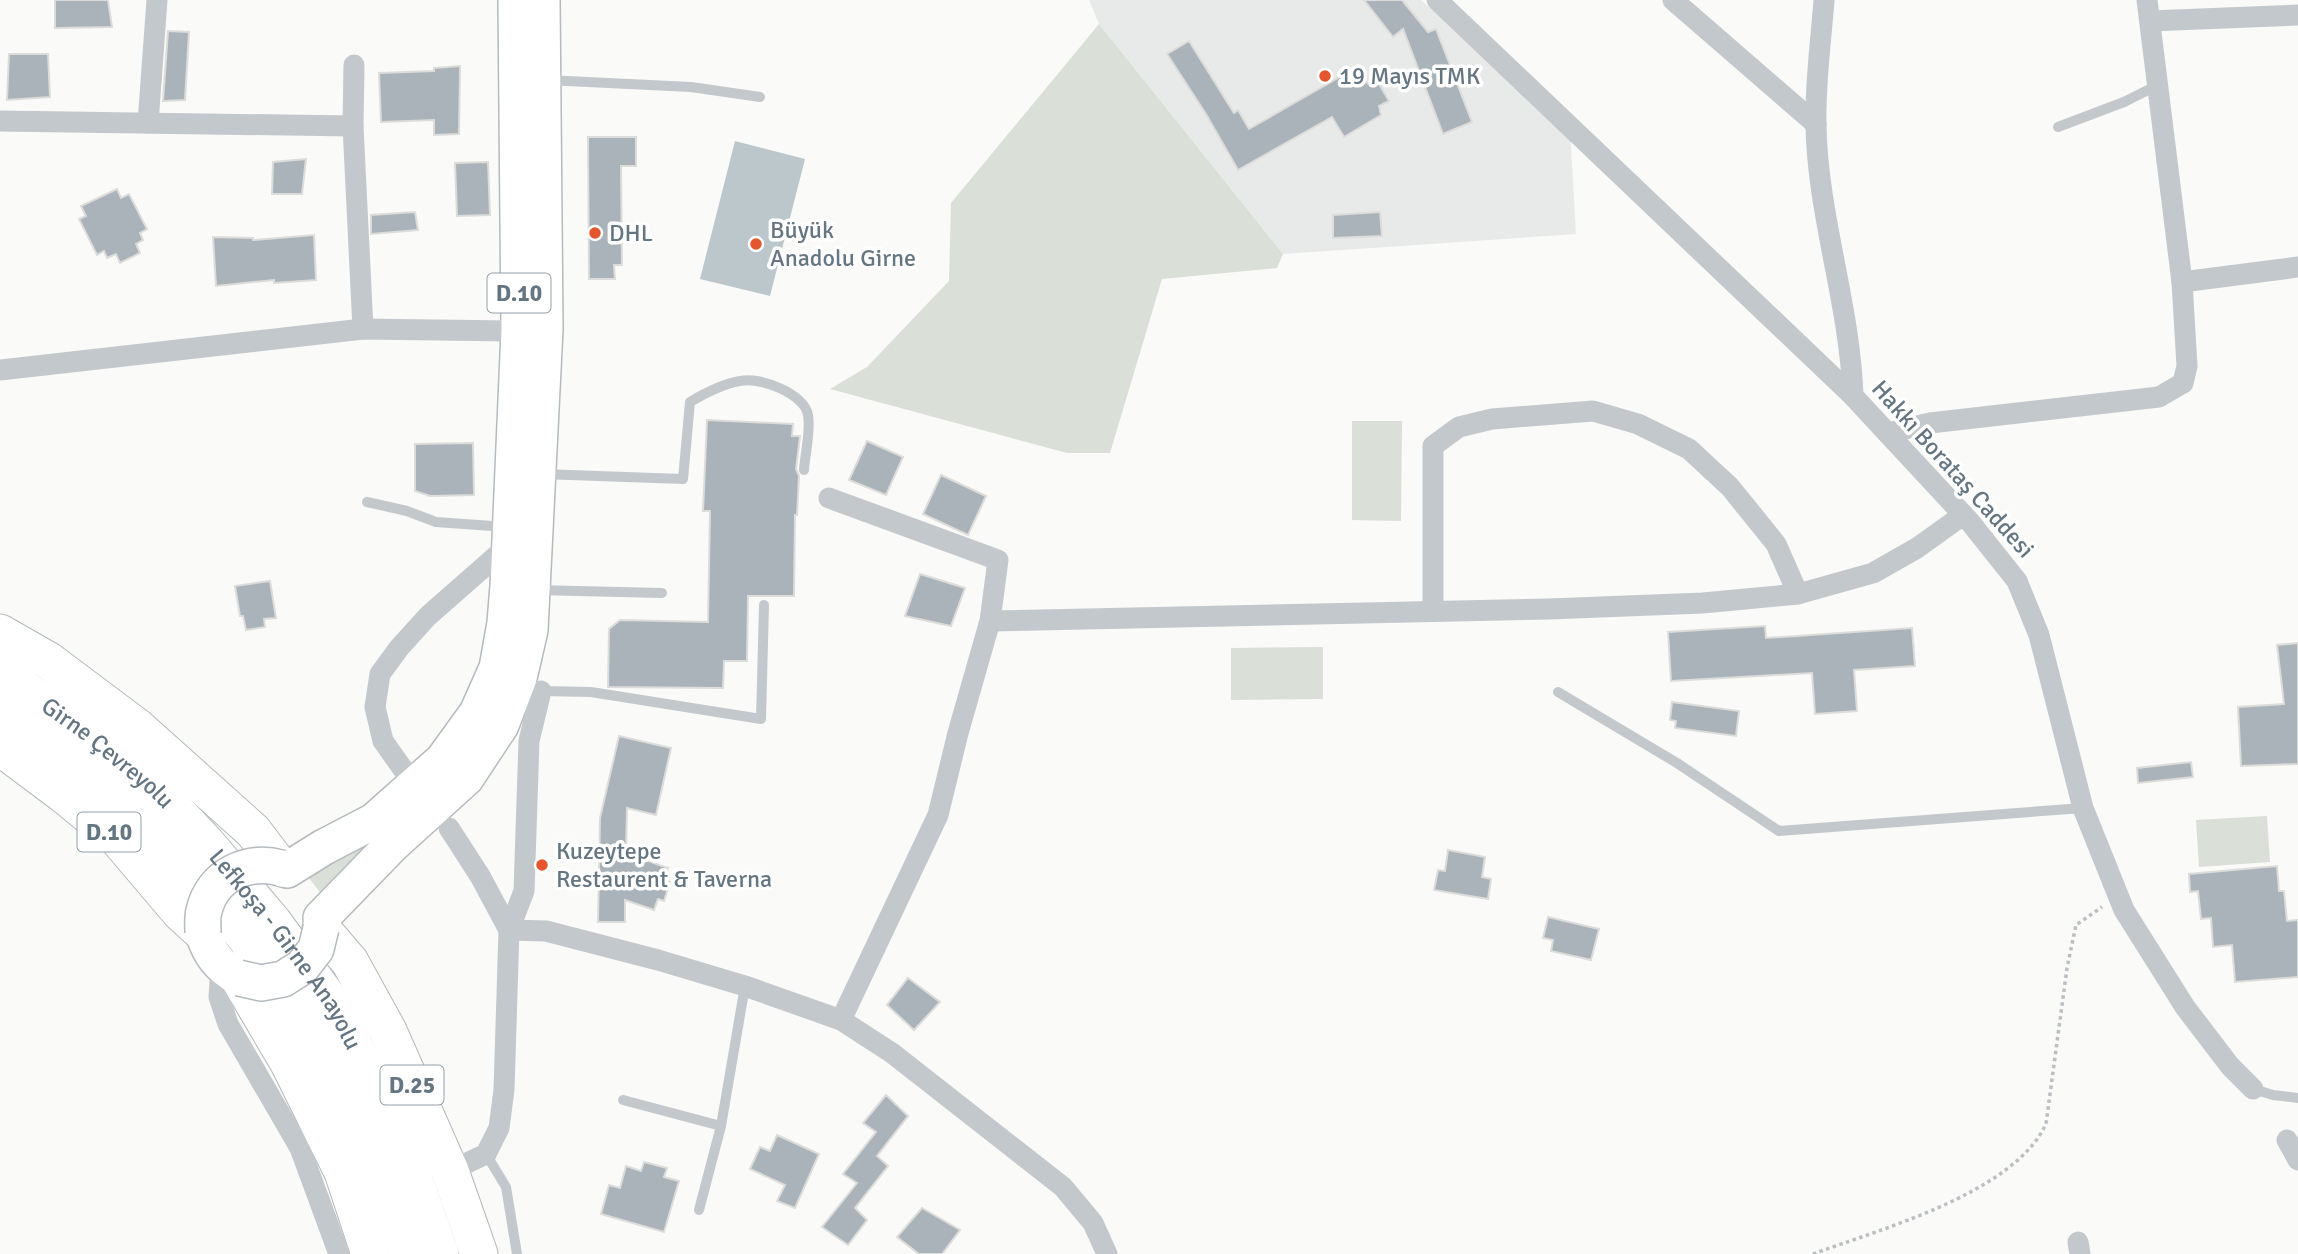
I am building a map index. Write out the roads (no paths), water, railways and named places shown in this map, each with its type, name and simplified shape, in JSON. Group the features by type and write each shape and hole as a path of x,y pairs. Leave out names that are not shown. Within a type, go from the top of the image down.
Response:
{"highway":[{"path":"0,633 49,661 137,727 253,831 284,869"},
{"name":"Girne Çevreyolu","path":"0,672 83,730 155,789 197,855"},
{"name":"Girne Çevreyolu","path":"0,707 66,754 138,816 197,855"},
{"name":"D.10","path":"0,747 118,839 180,912 203,933"},
{"name":"Lefkoşa - Girne Anayolu","path":"197,855 247,939 305,1024 371,1150 408,1254"},
{"name":"Lefkoşa - Girne Anayolu","path":"197,855 273,922 334,1006 397,1130 440,1254"},
{"name":"D.25","path":"321,923 350,962 388,1031 450,1171 479,1254"},
{"path":"230,972 290,1065 343,1171 370,1254"}],"main road":[{"name":"D.10","path":"284,869 374,821 401,800 443,760 477,713 497,668 505,623 520,331 516,0"},
{"name":"D.10","path":"203,933 209,951 230,972 261,983 283,979 302,967 316,949 321,923 392,845 466,778 501,725 519,678 530,629 533,590 545,329 542,0"},
{"path":"203,933 203,912 211,892 226,876 245,866 267,864 284,869 304,881 316,898 321,923"}],"street":[{"path":"148,122 157,0"},
{"name":"Hakkı Borataş Caddesi","path":"1437,0 1853,396 1964,515 2017,581 2035,624 2083,808 2123,910 2185,1007 2230,1066 2253,1088"},
{"path":"1673,0 1816,124"},
{"path":"1824,0 1816,124 1824,198 1852,359 1853,396"},
{"path":"1888,433 1930,424 2159,397 2183,383 2188,366 2182,282 2149,11 2298,15"},
{"path":"354,65 353,126 363,329"},
{"path":"0,121 353,126"},
{"path":"2182,282 2298,267"},
{"path":"2,366 363,329 520,331"},
{"path":"1433,610 1433,446 1459,427 1492,419 1593,411 1638,424 1689,449 1730,487 1776,544 1798,594"},
{"path":"829,498 998,560 990,621 938,815 841,1020"},
{"path":"990,621 1703,603 1798,594 1873,573 1917,548 1964,515"},
{"path":"405,772 383,741 375,707 380,674 428,616 510,537"},
{"path":"450,1171 486,1154 499,1128 504,1090 509,930 524,891 529,741 541,691"},
{"path":"449,828 480,876 509,930"},
{"path":"509,930 546,931 658,960 746,986 841,1020 892,1053 1063,1188 1093,1223 1107,1254"},
{"path":"230,972 219,997 228,1024 300,1148 339,1254"},
{"path":"2287,1140 2298,1160"}],"lane":[{"path":"543,80 691,87 760,97"},
{"path":"2058,127 2124,102 2158,85"},
{"path":"538,474 683,479 690,402 743,380 768,384 800,398 808,414 804,470"},
{"path":"367,502 407,511 436,522 492,526 510,537"},
{"path":"533,590 662,593"},
{"path":"541,691 591,692 761,719 764,605"},
{"path":"1558,692 1677,763 1779,831 2083,808"},
{"path":"699,1210 721,1126 746,986"},
{"path":"2253,1088 2273,1095 2298,1097"},
{"path":"623,1100 721,1126"},
{"path":"486,1154 506,1187 517,1254"}],"place":[{"name":"19 Mayıs TMK","path":"1325,76"},
{"name":"DHL","path":"595,233"},
{"name":"Büyük Anadolu Girne","path":"756,244"},
{"name":"Kuzeytepe Restaurent & Taverna","path":"542,865"}]}
